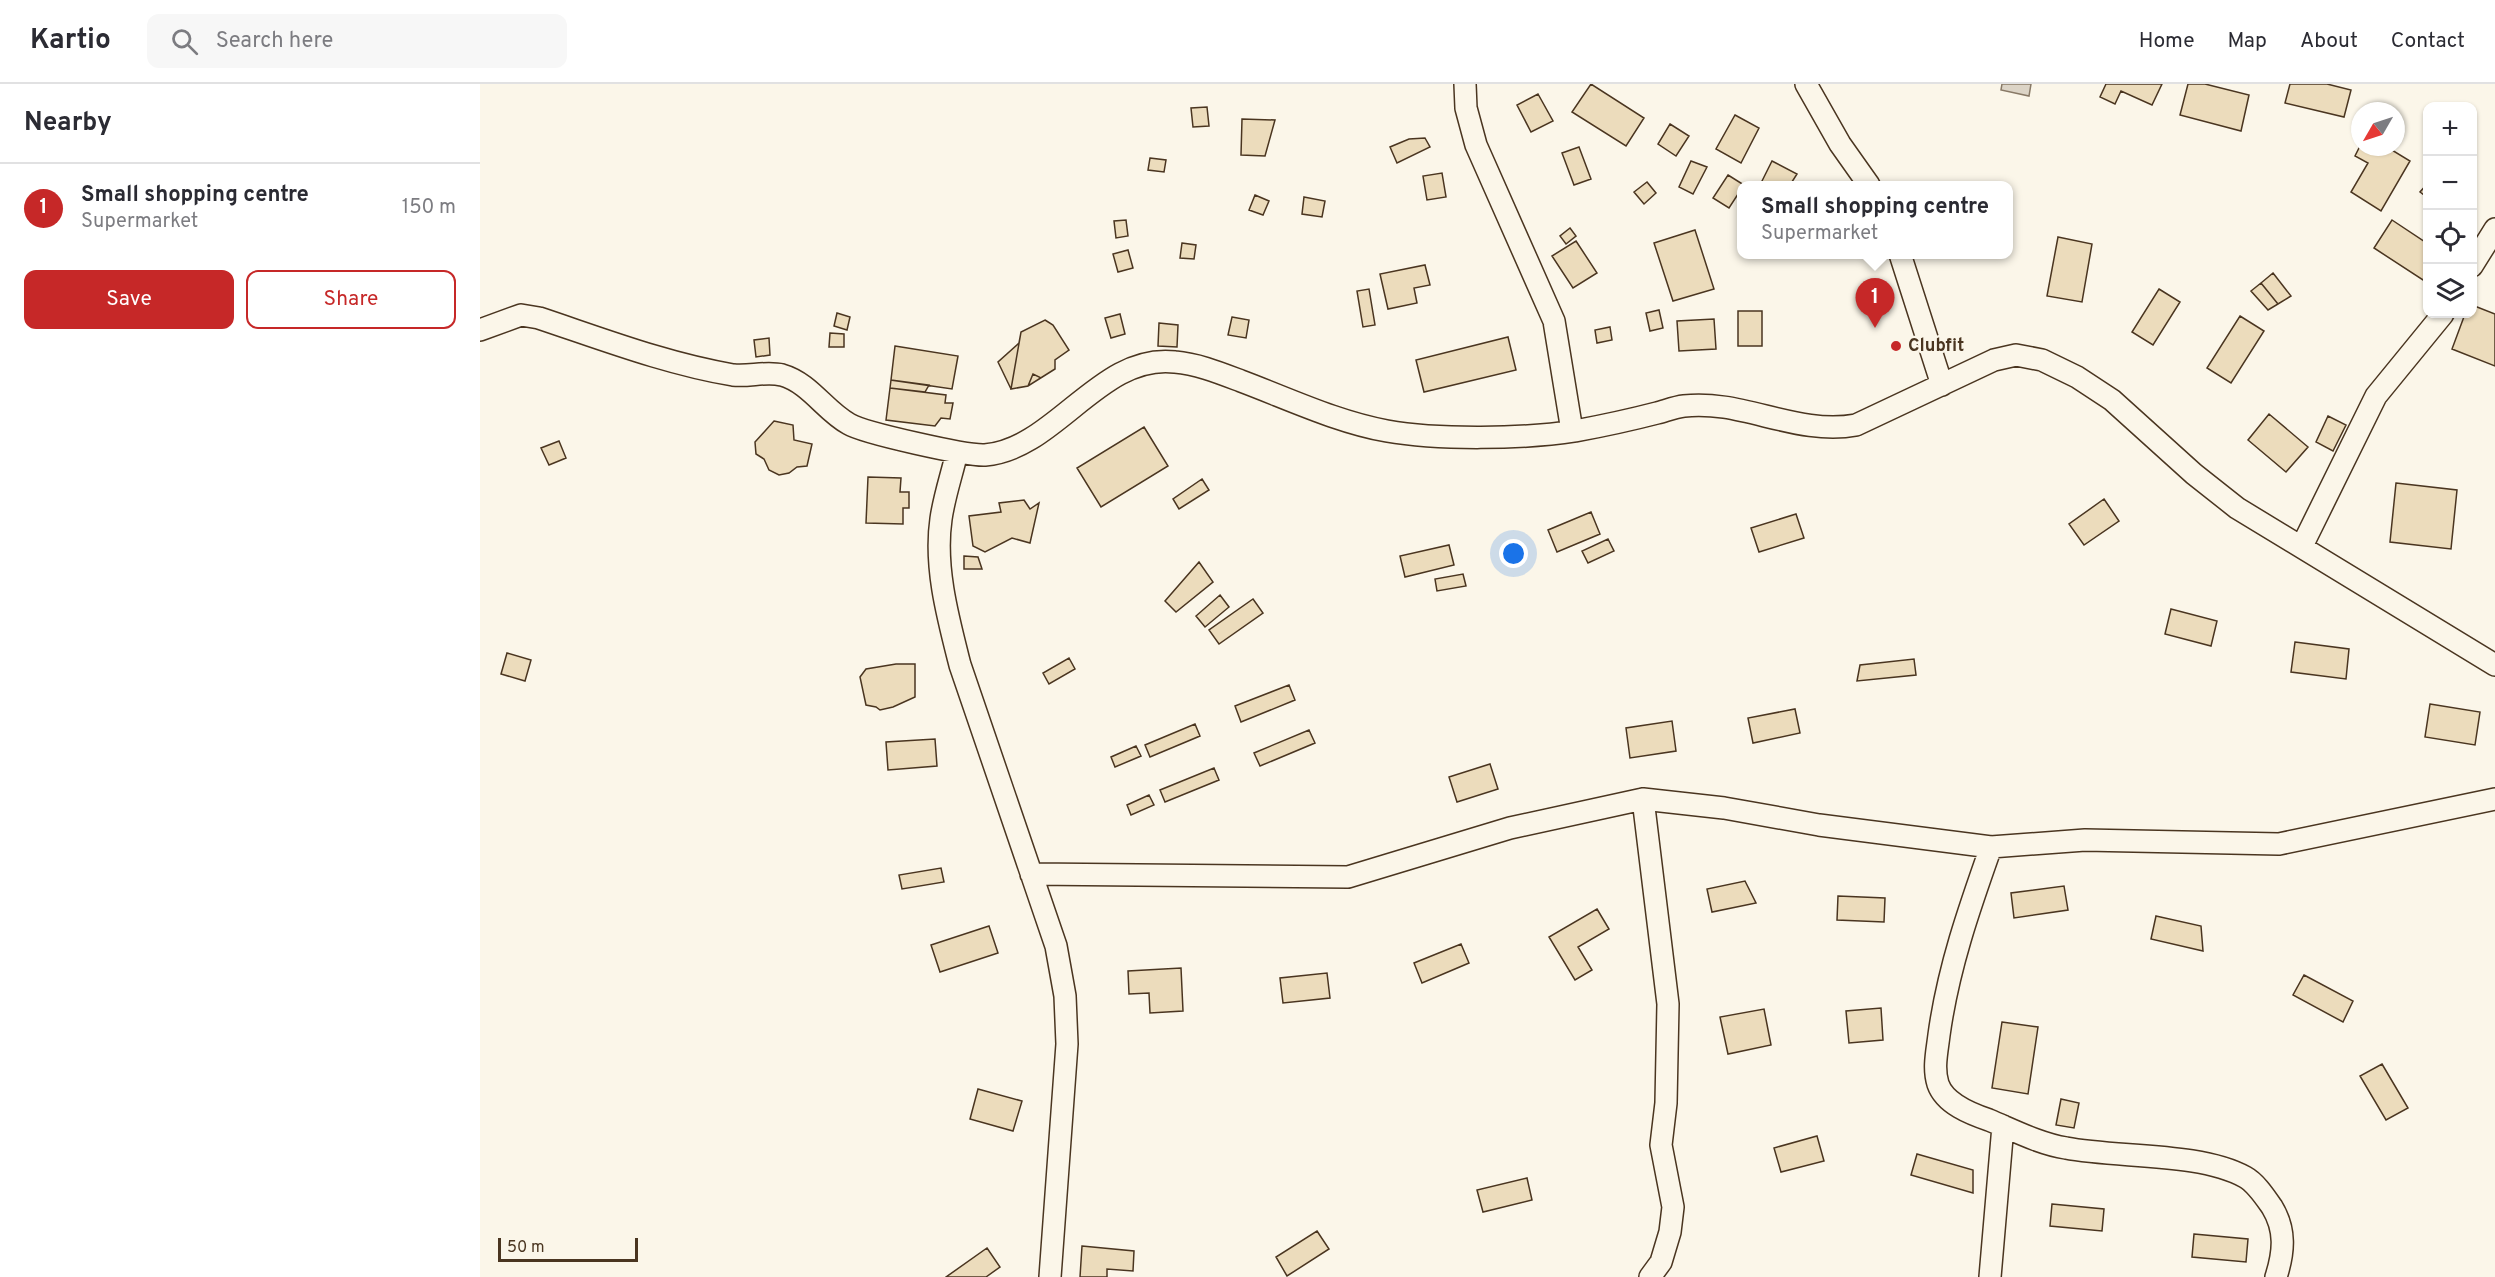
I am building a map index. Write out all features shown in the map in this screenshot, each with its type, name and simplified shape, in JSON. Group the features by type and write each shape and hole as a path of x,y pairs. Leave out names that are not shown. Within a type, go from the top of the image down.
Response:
{"street":[{"path":"1465,84 1466,108 1476,144 1554,321 1572,431"},
{"path":"1806,84 1840,144 1866,181"},
{"path":"2473,264 2495,229"},
{"path":"1901,259 1942,385"},
{"path":"480,330 521,315 539,318 669,359 737,375 768,373 783,376 800,383 848,424 957,452 983,455 1006,451 1027,440 1125,370 1147,362 1173,361 1203,368 1356,424 1386,431 1416,435 1516,436 1572,431 1682,406 1710,406 1831,429 1856,425 1994,360 2016,355 2042,360 2077,377 2112,400 2194,474 2237,507 2495,665"},
{"path":"2302,546 2376,396 2440,318"},
{"path":"957,452 941,521 942,577 948,618 960,665 1056,946 1065,996 1067,1044 1050,1277"},
{"path":"1031,874 1348,877 1510,828 1642,799 1724,808 1819,825 1991,847 2085,840 2279,844 2495,799"},
{"path":"1642,799 1668,1004 1666,1103 1661,1145 1673,1207 1670,1232 1661,1262 1650,1277"},
{"path":"1991,847 1959,938 1946,989 1935,1070 1939,1087 1950,1100 1971,1114 2063,1148 2186,1162 2222,1168 2246,1178 2264,1194 2278,1219 2283,1239 2282,1259 2276,1277"},
{"path":"1990,1277 2003,1126"}],"shaded area":[{"path":"2002,84 2031,84 2029,96 2001,90"}],"building":[{"path":"1591,84 1644,118 1626,146 1572,112"},
{"path":"2106,84 2162,84 2152,105 2121,91 2115,104 2100,97"},
{"path":"2188,84 2205,84 2249,95 2241,131 2180,115"},
{"path":"2290,84 2327,84 2351,90 2344,117 2285,103"},
{"path":"1538,94 1553,121 1531,132 1517,105"},
{"path":"1207,107 1209,126 1193,127 1191,108"},
{"path":"1735,115 1759,128 1741,163 1716,149"},
{"path":"1242,119 1275,120 1265,156 1241,155"},
{"path":"1670,124 1689,136 1676,156 1658,144"},
{"path":"1425,138 1430,147 1397,163 1390,147 1409,139"},
{"path":"1579,147 1591,179 1574,185 1562,153"},
{"path":"2355,156 2402,156 2410,161 2381,211 2351,192 2368,163"},
{"path":"1150,158 1166,160 1164,172 1148,170"},
{"path":"1691,161 1707,167 1693,194 1679,187"},
{"path":"1772,161 1797,174 1793,181 1762,181"},
{"path":"1442,173 1446,197 1427,200 1423,176"},
{"path":"1728,175 1738,181 1737,196 1729,208 1713,198"},
{"path":"1647,182 1656,193 1644,204 1634,192"},
{"path":"1255,195 1269,201 1263,215 1249,210"},
{"path":"1304,197 1325,201 1322,217 1302,214"},
{"path":"1126,220 1128,236 1116,238 1114,221"},
{"path":"2392,220 2423,241 2423,280 2374,248"},
{"path":"1570,228 1576,236 1566,244 1560,236"},
{"path":"1695,230 1714,289 1673,301 1654,243"},
{"path":"2058,237 2092,244 2082,302 2047,296"},
{"path":"1576,241 1597,273 1573,288 1552,256"},
{"path":"1182,243 1196,245 1194,259 1180,258"},
{"path":"1128,250 1133,268 1118,272 1113,254"},
{"path":"1425,265 1430,285 1414,288 1417,303 1388,309 1380,274"},
{"path":"2273,273 2291,296 2278,304 2261,283"},
{"path":"2261,283 2278,304 2268,310 2251,291"},
{"path":"1369,289 1375,325 1363,327 1357,291"},
{"path":"2159,289 2180,302 2153,345 2132,332"},
{"path":"2477,307 2495,314 2495,366 2452,349 2464,318 2477,318"},
{"path":"1659,310 1663,328 1650,331 1646,313"},
{"path":"1738,311 1762,311 1762,346 1738,346"},
{"path":"837,313 850,317 847,330 834,326"},
{"path":"1120,314 1125,334 1111,338 1105,318"},
{"path":"2240,316 2264,331 2231,383 2207,368"},
{"path":"1232,317 1249,320 1246,338 1228,335"},
{"path":"1714,319 1716,349 1679,351 1677,321"},
{"path":"1045,320 1053,325 1069,350 1055,360 1055,369 1041,378 1033,374 1028,386 1011,389 1021,332"},
{"path":"1045,320 1053,325 1069,350 1055,360 1055,369 1028,386 1011,389 998,362 1019,343 1021,332"},
{"path":"1159,323 1178,325 1177,347 1158,346"},
{"path":"1610,327 1612,340 1597,343 1595,330"},
{"path":"830,333 844,334 844,347 829,347"},
{"path":"1508,337 1516,370 1424,392 1416,360"},
{"path":"769,338 770,355 756,357 754,340"},
{"path":"895,346 958,356 952,389 891,380"},
{"path":"891,380 929,385 925,392 890,388"},
{"path":"890,388 946,395 945,403 953,403 950,419 941,418 935,426 886,420"},
{"path":"2269,414 2308,447 2286,472 2248,440"},
{"path":"2328,416 2346,425 2333,451 2316,442"},
{"path":"774,421 793,425 794,440 812,444 807,466 797,467 789,473 779,475 769,470 764,459 756,454 755,442"},
{"path":"1144,427 1168,466 1101,507 1077,468"},
{"path":"559,441 566,458 549,465 541,448"},
{"path":"868,477 901,478 900,492 909,492 909,508 903,508 903,524 866,523"},
{"path":"1202,479 1209,490 1179,509 1173,499"},
{"path":"2396,483 2457,490 2451,549 2390,542"},
{"path":"2104,499 2119,521 2084,545 2069,524"},
{"path":"1024,500 1030,509 1039,503 1030,543 1012,538 985,552 973,546 969,516 1001,512 999,503"},
{"path":"1591,512 1600,534 1557,552 1548,530"},
{"path":"1796,514 1804,538 1759,552 1751,528"},
{"path":"1608,539 1614,551 1588,563 1582,551"},
{"path":"1449,545 1454,565 1405,577 1400,556"},
{"path":"964,556 978,557 982,569 964,569"},
{"path":"1199,562 1213,582 1176,612 1165,601"},
{"path":"1463,574 1466,586 1437,591 1435,579"},
{"path":"1220,595 1229,607 1205,627 1196,616"},
{"path":"1253,599 1263,613 1219,644 1209,630"},
{"path":"2171,609 2217,621 2211,646 2165,634"},
{"path":"2295,642 2349,649 2346,679 2291,672"},
{"path":"507,653 531,660 525,681 501,674"},
{"path":"1069,658 1075,669 1049,684 1043,673"},
{"path":"1914,659 1916,675 1857,681 1860,665"},
{"path":"896,664 915,664 915,697 880,710 866,705 860,677 866,669"},
{"path":"1289,685 1295,700 1241,722 1235,706"},
{"path":"2430,704 2480,712 2475,745 2425,737"},
{"path":"1795,709 1800,733 1753,743 1748,718"},
{"path":"1672,721 1676,751 1630,758 1626,728"},
{"path":"1195,724 1200,736 1150,757 1145,745"},
{"path":"1309,730 1315,743 1260,766 1254,753"},
{"path":"935,739 937,766 888,770 886,742"},
{"path":"1136,746 1141,756 1115,767 1111,757"},
{"path":"1490,764 1498,789 1457,802 1449,777"},
{"path":"1214,768 1219,780 1165,802 1160,790"},
{"path":"1149,795 1154,805 1131,815 1127,805"},
{"path":"941,868 944,882 902,889 899,875"},
{"path":"1745,881 1756,903 1712,912 1707,889"},
{"path":"2064,886 2068,910 2014,918 2011,893"},
{"path":"1838,896 1885,898 1884,922 1837,920"},
{"path":"1597,909 1609,929 1578,947 1592,970 1575,980 1549,937"},
{"path":"2156,916 2201,926 2203,951 2151,939"},
{"path":"989,926 998,953 940,972 931,945"},
{"path":"1461,944 1469,963 1422,983 1414,963"},
{"path":"1181,968 1183,1011 1150,1013 1149,993 1129,994 1128,971"},
{"path":"1327,973 1330,998 1283,1003 1280,978"},
{"path":"2304,975 2353,1001 2343,1022 2293,995"},
{"path":"1881,1008 1883,1040 1849,1043 1846,1011"},
{"path":"1764,1009 1771,1045 1728,1054 1720,1017"},
{"path":"2002,1022 2038,1027 2028,1094 1992,1088"},
{"path":"2382,1064 2408,1108 2386,1120 2360,1076"},
{"path":"978,1089 1022,1101 1013,1131 970,1119"},
{"path":"2061,1099 2079,1103 2074,1128 2056,1125"},
{"path":"1817,1136 1824,1161 1781,1172 1774,1148"},
{"path":"1917,1154 1973,1170 1973,1193 1911,1175"},
{"path":"1527,1178 1532,1200 1483,1212 1477,1190"},
{"path":"2052,1204 2104,1209 2102,1231 2050,1226"},
{"path":"1317,1231 1329,1249 1287,1276 1276,1257"},
{"path":"2194,1234 2248,1239 2246,1262 2192,1257"},
{"path":"1082,1246 1134,1251 1133,1271 1107,1269 1107,1277 1080,1277"},
{"path":"987,1248 1000,1267 986,1277 946,1277"}],"place":[{"name":"Small shopping centre","path":"1875,328"},
{"name":"Clubfit","path":"1896,346"}]}
